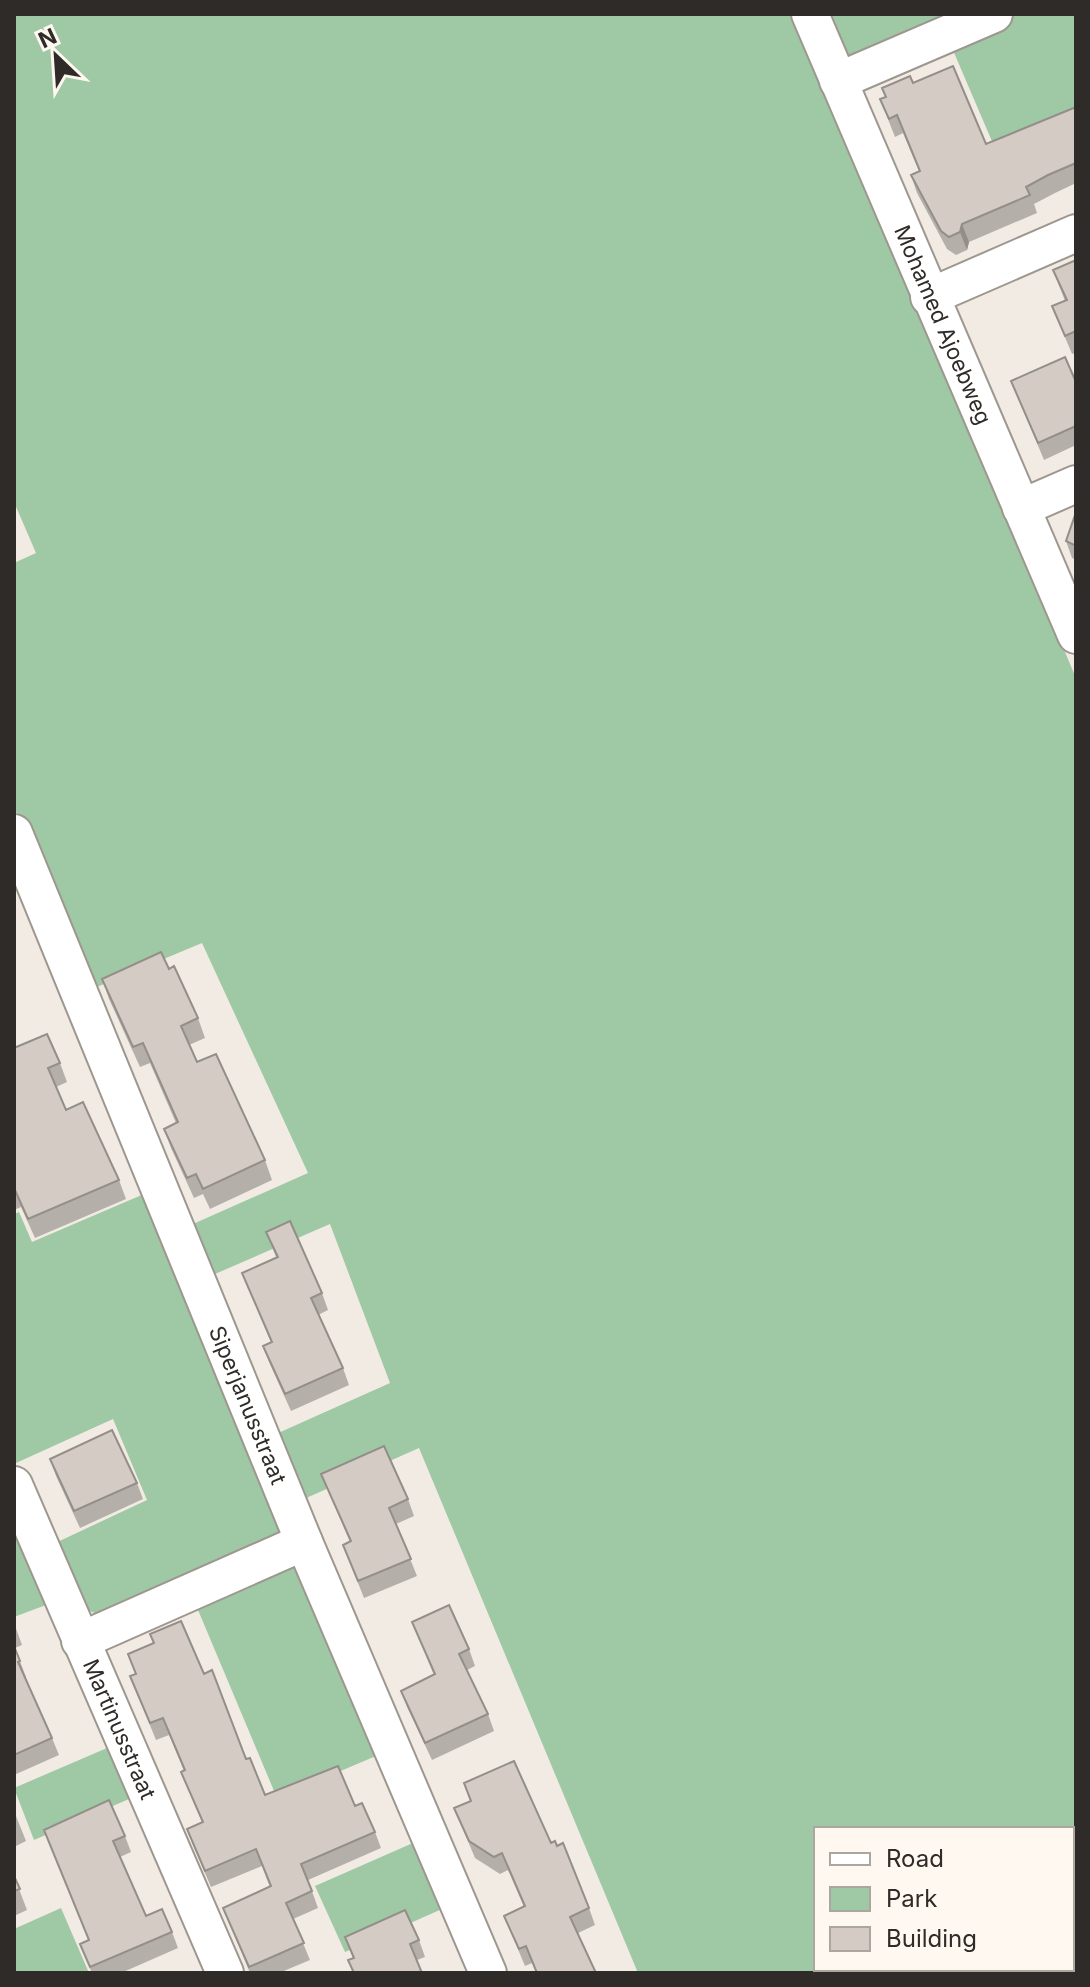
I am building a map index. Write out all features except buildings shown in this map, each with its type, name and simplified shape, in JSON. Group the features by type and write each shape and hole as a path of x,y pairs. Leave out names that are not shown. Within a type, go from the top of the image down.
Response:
{"street":[{"name":"Mohamed Ajoebweg","path":"810,14 1076,635"},
{"path":"838,81 994,14"},
{"path":"929,297 1076,233"},
{"path":"1021,508 1076,484"},
{"name":"Siperjanusstraat","path":"14,833 304,1542 488,1973"},
{"name":"Martinusstraat","path":"14,1485 216,1970"},
{"path":"80,1641 304,1542"}],"green space":[{"path":"14,14 794,14 1076,678 1076,1973 638,1973 419,1448 304,1499 276,1434 390,1383 330,1224 215,1274 193,1224 308,1173 202,943 92,989 14,807 14,563 36,553 14,502"},
{"path":"822,14 979,14 854,68"},
{"path":"1012,14 1076,14 1076,111 994,146 949,41"},
{"path":"151,1191 282,1506 281,1539 97,1614 85,1609 51,1545 147,1500 113,1419 16,1463 14,1214 19,1212 32,1242"},
{"path":"14,1492 62,1599 14,1617"},
{"path":"279,1561 296,1566 383,1753 277,1798 193,1598"},
{"path":"114,1745 136,1796 34,1840 14,1788"},
{"path":"422,1839 451,1905 345,1952 315,1886"},
{"path":"61,1908 89,1973 14,1973 14,1929"}]}
